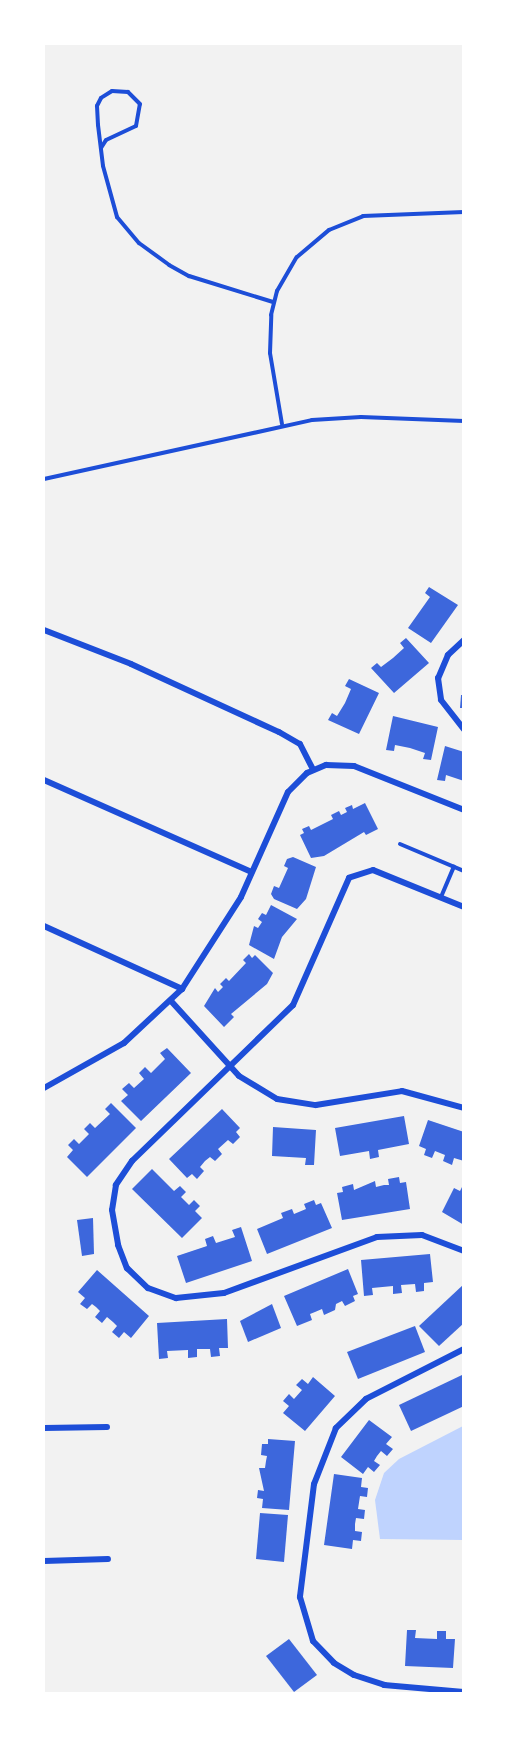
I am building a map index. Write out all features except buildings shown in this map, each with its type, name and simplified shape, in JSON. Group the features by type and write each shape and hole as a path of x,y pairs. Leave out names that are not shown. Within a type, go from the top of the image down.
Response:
{"street":[{"path":"44,630 131,664 279,732 300,744 313,769"},
{"path":"464,640 448,655 438,678 441,700 464,729"},
{"path":"44,1088 124,1043 182,989 220,936 252,873 288,792 313,769 333,765 354,766 464,810"},
{"path":"44,780 252,873"},
{"path":"464,907 373,870 349,878 293,1005 146,1146 116,1185 112,1210 118,1245 127,1268 142,1284 176,1299 207,1297 346,1245 389,1235 435,1237 464,1251"},
{"path":"44,927 182,989"},
{"path":"171,1001 230,1067 266,1094 303,1104 402,1091 464,1108"},
{"path":"464,1349 366,1400 336,1428 314,1484 300,1597 313,1641 333,1663 354,1675 384,1685 464,1692"},
{"path":"44,1428 107,1428"},
{"path":"44,1561 108,1559"}],"lane":[{"path":"101,148 106,140 136,126 140,104 128,92 112,91 98,101 101,148 109,195 117,217 139,243 189,276 273,302"},
{"path":"282,424 270,353 273,302 297,257 323,234 345,222 392,212 464,212"},
{"path":"44,479 282,424 361,417 464,421"},
{"path":"400,844 464,871"},
{"path":"441,897 454,867"}],"water":[{"path":"463,1426 463,1540 380,1539 375,1500 384,1473 399,1459"}]}
